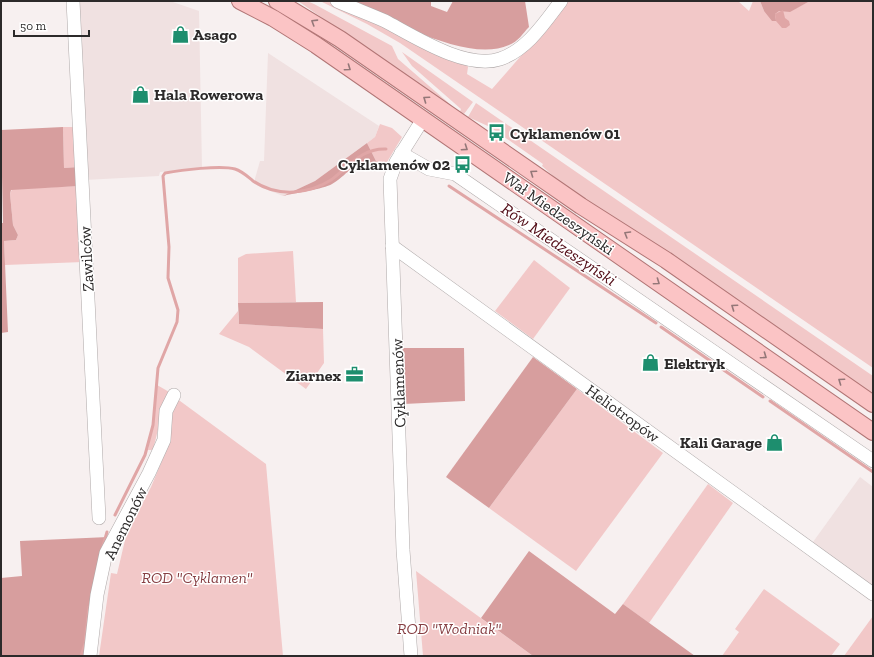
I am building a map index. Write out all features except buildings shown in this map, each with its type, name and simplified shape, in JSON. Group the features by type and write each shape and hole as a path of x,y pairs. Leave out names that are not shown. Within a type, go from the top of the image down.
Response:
{"main road":[{"name":"Wał Miedzeszyński","path":"240,1 303,37 873,432"},
{"name":"Wał Miedzeszyński","path":"277,1 340,39 570,199 677,267 873,404"}],"street":[{"name":"Zawilców","path":"73,1 99,518"},
{"path":"337,1 455,55 472,60 490,61 500,59 525,44 547,21 561,1"},
{"name":"Cyklamenów","path":"411,656 404,550 390,179 401,153 423,119"},
{"path":"401,153 429,169 455,174 873,461"},
{"name":"Heliotropów","path":"392,246 873,594"},
{"name":"Anemonów","path":"90,656 97,595 106,554 122,527 164,440 166,411 174,395"}],"shaded area":[{"path":"76,1 170,1 199,11 202,168 160,172 159,176 85,180"},
{"path":"348,1 431,1 431,6 447,12 453,1 525,1 529,27 518,40 512,44 492,49 472,49 450,44 428,36"},
{"path":"760,1 810,1 790,12 779,11 775,14 776,21 772,21 764,11"},
{"path":"783,10 785,18 789,21 790,25 786,28 782,28 776,21 775,14"},
{"path":"268,53 379,126 375,137 315,181 283,196 258,186 254,182 260,161 264,161"},
{"path":"63,127 64,168 78,167 79,186 11,190 10,194 13,225 18,235 16,240 4,241 8,332 1,333 1,223 3,223 1,130"},
{"path":"367,143 377,163 355,167 328,186 283,196 315,181"},
{"path":"323,302 323,329 239,324 238,303"},
{"path":"401,348 464,348 465,401 404,404"},
{"path":"533,357 577,389 489,508 446,477"},
{"path":"860,477 873,487 873,587 813,542"},
{"path":"108,537 87,656 1,656 1,578 22,576 20,541"},
{"path":"529,551 615,614 623,604 695,656 533,656 481,618"}],"green space":[{"path":"298,1 307,1 314,4 392,46 398,59 451,105 451,108"},
{"path":"320,1 330,1 466,63 468,67 467,74 492,89 540,34 565,1 738,1 749,11 753,1 760,1 764,11 773,12 779,8 790,11 810,1 873,1 873,368 400,43 367,24"},
{"path":"402,52 473,102 464,114 460,112 461,109 412,66"},
{"path":"476,103 873,376 873,396 570,191 542,166 543,164 490,127 468,117"},
{"path":"380,124 392,128 402,137 387,162 377,163 367,143 375,137"},
{"path":"63,127 76,127 78,167 64,168"},
{"path":"79,186 83,262 5,265 4,241 16,240 18,235 13,225 10,194 12,189"},
{"path":"293,251 296,302 238,303 238,258 246,254"},
{"path":"534,260 570,288 533,339 495,311"},
{"path":"238,311 239,324 323,329 324,363 306,389 249,347 219,334"},
{"path":"157,385 171,393 163,409 153,450 148,450 154,419"},
{"path":"577,389 663,453 576,571 489,508"},
{"name":"ROD \"Cyklamen\"","path":"176,398 266,464 283,656 99,656 111,573 117,574 126,536 151,487 169,444 173,406"},
{"path":"708,484 733,503 649,623 623,604"},
{"name":"ROD \"Wodniak\"","path":"416,571 533,656 423,656"},
{"path":"764,589 840,644 831,656 722,656 739,632 735,629"},
{"path":"873,616 873,656 844,656"}],"waterway":[{"name":"Rów Miedzeszyński","path":"115,515 145,455 153,425 158,368 177,322 178,310 168,278 169,247 163,176 165,173 201,168 229,168 240,171 253,181 267,188 283,192 299,191 322,185 331,180 362,155 369,152 386,149"},
{"name":"Rów Miedzeszyński","path":"449,186 656,323"},
{"name":"Rów Miedzeszyński","path":"661,327 763,397"},
{"name":"Rów Miedzeszyński","path":"770,401 873,472"},
{"name":"Rów Miedzeszyński","path":"102,549 107,532"},
{"name":"Rów Miedzeszyński","path":"81,656 85,644 89,607"}],"place":[{"name":"Asago","path":"180,34"},
{"name":"Hala Rowerowa","path":"141,94"},
{"name":"Cyklamenów 01","path":"497,133"},
{"name":"Cyklamenów 02","path":"463,164"},
{"name":"Elektryk","path":"651,363"},
{"name":"Ziarnex","path":"354,375"},
{"name":"Kali Garage","path":"775,442"}]}
